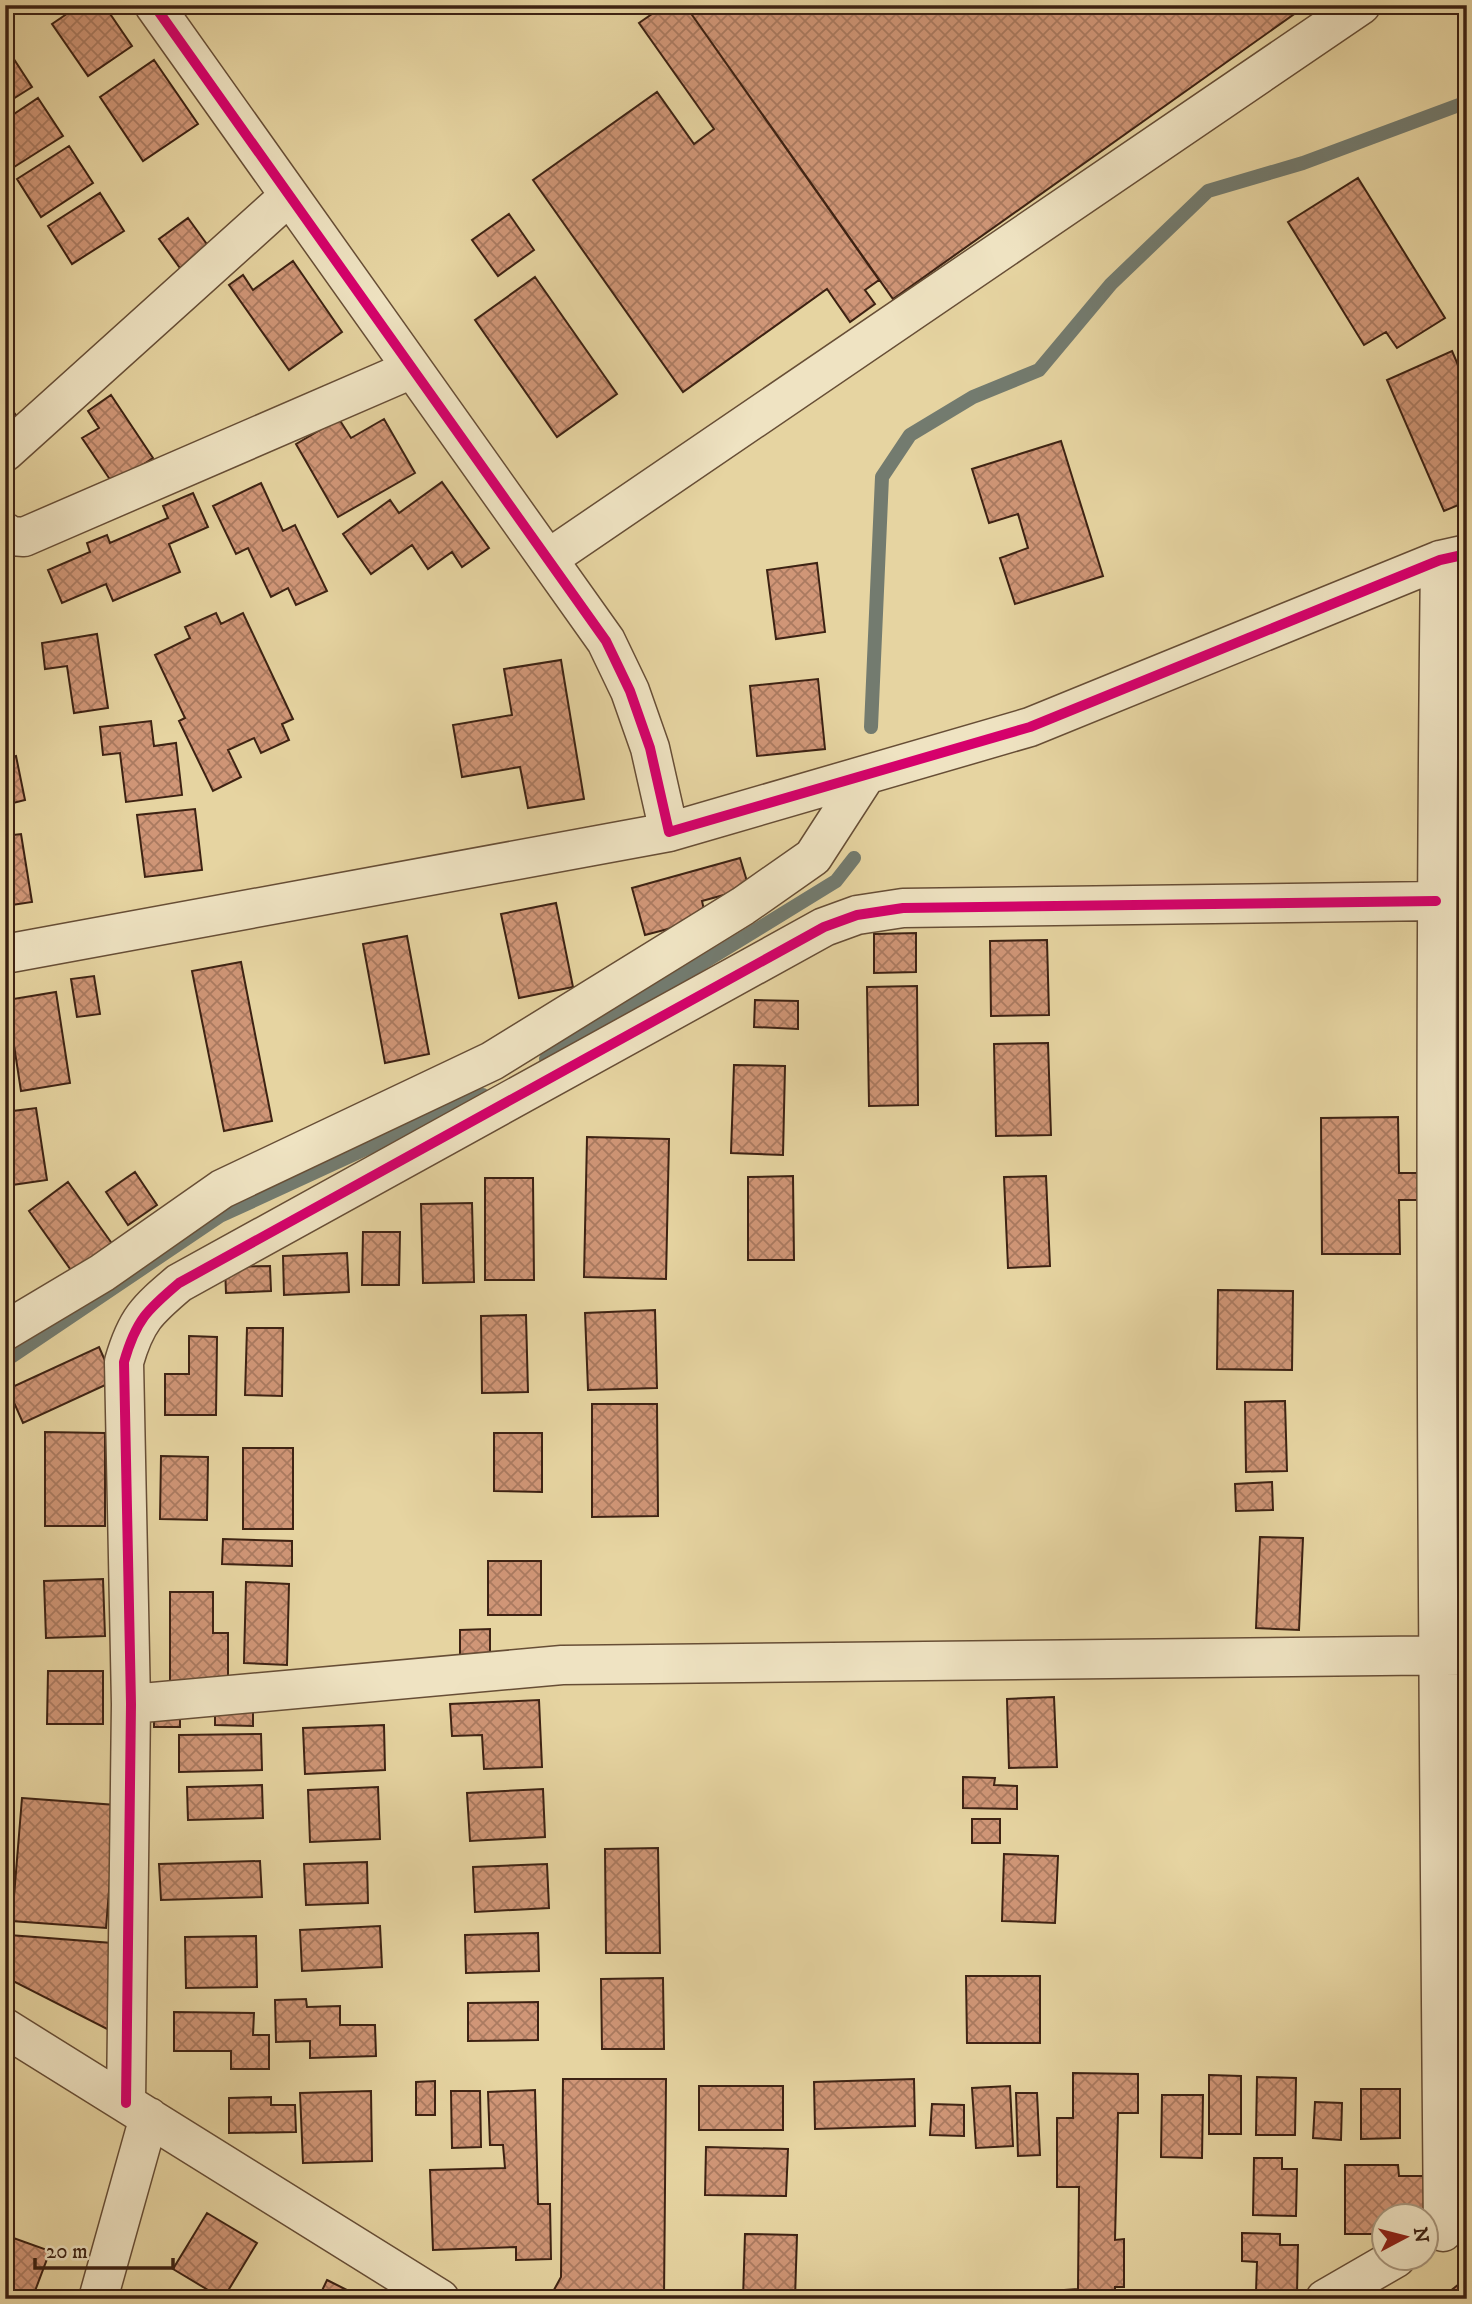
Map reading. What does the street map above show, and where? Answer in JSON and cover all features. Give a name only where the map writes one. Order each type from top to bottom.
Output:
[{"type":"street","points":[[154,5],[606,641],[630,691],[650,748],[669,832]]},
{"type":"street","points":[[548,559],[1361,5]]},
{"type":"street","points":[[5,452],[289,196]]},
{"type":"street","points":[[5,532],[11,536],[24,537],[412,369]]},
{"type":"street","points":[[5,954],[669,832],[1030,727],[1454,557],[1436,901],[1452,1656],[1446,2232]]},
{"type":"street","points":[[5,1331],[102,1273],[222,1189],[492,1061],[743,906],[813,857],[866,775]]},
{"type":"street","points":[[98,2299],[138,2110],[124,1362],[130,1340],[147,1311],[179,1283],[824,927],[857,915],[903,908],[1436,901]]},
{"type":"street","points":[[131,1704],[562,1665],[1452,1656]]},
{"type":"street","points":[[5,2028],[439,2299]]},
{"type":"street","points":[[1325,2299],[1373,2272]]},
{"type":"building","points":[[80,5],[104,5],[132,46],[88,76],[52,24]]},
{"type":"building","points":[[665,5],[685,5],[879,280],[865,290],[875,304],[850,322],[827,289],[683,392],[533,180],[657,92],[694,144],[714,129],[639,23]]},
{"type":"building","points":[[685,5],[1307,5],[893,299]]},
{"type":"building","points":[[8,50],[32,87],[5,104],[5,51]]},
{"type":"building","points":[[154,60],[198,124],[143,161],[100,97]]},
{"type":"building","points":[[38,98],[63,136],[11,169],[5,160],[5,120]]},
{"type":"building","points":[[69,146],[93,183],[41,217],[17,179]]},
{"type":"building","points":[[1358,178],[1445,318],[1397,348],[1386,332],[1364,345],[1288,222]]},
{"type":"building","points":[[100,193],[124,231],[72,264],[48,226]]},
{"type":"building","points":[[509,214],[534,250],[498,276],[472,240]]},
{"type":"building","points":[[188,218],[214,254],[185,275],[159,239]]},
{"type":"building","points":[[293,261],[342,332],[289,370],[229,285],[243,275],[253,290]]},
{"type":"building","points":[[535,277],[617,394],[557,437],[475,320]]},
{"type":"building","points":[[1452,351],[1467,386],[1467,512],[1463,503],[1444,511],[1387,380]]},
{"type":"building","points":[[111,395],[153,458],[113,484],[82,438],[99,428],[88,411]]},
{"type":"building","points":[[5,399],[19,420],[5,429]]},
{"type":"building","points":[[339,419],[351,438],[384,419],[415,473],[338,517],[296,444]]},
{"type":"building","points":[[1061,441],[1103,576],[1015,604],[1000,558],[1028,548],[1018,514],[989,523],[972,469]]},
{"type":"building","points":[[442,482],[489,548],[462,567],[452,552],[428,569],[412,545],[371,574],[343,534],[390,500],[399,513]]},
{"type":"building","points":[[261,483],[283,531],[295,525],[327,591],[296,605],[288,588],[271,597],[248,548],[236,554],[213,506]]},
{"type":"building","points":[[193,493],[208,527],[169,544],[180,572],[113,601],[106,584],[62,603],[48,570],[90,552],[87,543],[107,535],[110,543],[168,518],[163,506]]},
{"type":"building","points":[[817,563],[825,632],[776,639],[767,570]]},
{"type":"building","points":[[216,613],[221,624],[243,613],[293,719],[282,724],[289,740],[261,753],[254,738],[228,750],[241,777],[213,791],[179,721],[185,718],[155,655],[190,638],[185,627]]},
{"type":"building","points":[[97,634],[108,708],[74,713],[67,666],[45,669],[42,643]]},
{"type":"building","points":[[561,660],[584,799],[528,808],[520,767],[462,777],[453,725],[512,715],[504,669]]},
{"type":"building","points":[[818,679],[825,749],[757,756],[750,686]]},
{"type":"building","points":[[151,721],[154,746],[176,743],[182,795],[126,802],[120,753],[103,755],[100,727]]},
{"type":"building","points":[[16,756],[25,800],[5,805],[5,759]]},
{"type":"building","points":[[195,809],[202,870],[145,877],[137,815]]},
{"type":"building","points":[[21,834],[32,902],[5,906],[5,836]]},
{"type":"building","points":[[740,858],[749,888],[702,901],[706,919],[645,935],[632,888]]},
{"type":"building","points":[[556,903],[573,987],[519,998],[501,914]]},
{"type":"building","points":[[916,933],[916,972],[874,973],[874,934]]},
{"type":"building","points":[[407,936],[429,1054],[385,1063],[363,944]]},
{"type":"building","points":[[1047,940],[1049,1015],[991,1016],[990,941]]},
{"type":"building","points":[[241,962],[272,1121],[224,1131],[192,971]]},
{"type":"building","points":[[94,976],[100,1014],[77,1017],[71,979]]},
{"type":"building","points":[[917,986],[918,1105],[869,1106],[867,987]]},
{"type":"building","points":[[56,992],[70,1083],[21,1091],[7,1000]]},
{"type":"building","points":[[755,1000],[798,1001],[798,1029],[754,1027]]},
{"type":"building","points":[[1048,1043],[1051,1135],[996,1136],[994,1044]]},
{"type":"building","points":[[734,1065],[785,1066],[783,1155],[731,1153]]},
{"type":"building","points":[[36,1108],[47,1180],[5,1186],[5,1112]]},
{"type":"building","points":[[1398,1117],[1399,1173],[1420,1173],[1421,1200],[1399,1200],[1400,1254],[1322,1254],[1321,1118]]},
{"type":"building","points":[[587,1137],[669,1139],[666,1279],[584,1277]]},
{"type":"building","points":[[135,1172],[157,1205],[128,1225],[106,1192]]},
{"type":"building","points":[[793,1176],[794,1260],[748,1260],[748,1177]]},
{"type":"building","points":[[1046,1176],[1050,1266],[1008,1268],[1004,1177]]},
{"type":"building","points":[[485,1178],[533,1178],[534,1280],[485,1280]]},
{"type":"building","points":[[68,1182],[113,1245],[73,1273],[29,1211]]},
{"type":"building","points":[[472,1203],[474,1282],[423,1283],[421,1204]]},
{"type":"building","points":[[363,1232],[400,1232],[399,1285],[362,1285]]},
{"type":"building","points":[[347,1253],[349,1292],[284,1295],[283,1256]]},
{"type":"building","points":[[270,1266],[271,1291],[226,1293],[225,1267]]},
{"type":"building","points":[[1218,1290],[1293,1291],[1292,1370],[1217,1369]]},
{"type":"building","points":[[655,1310],[657,1388],[588,1390],[585,1313]]},
{"type":"building","points":[[526,1315],[528,1392],[482,1393],[481,1316]]},
{"type":"building","points":[[247,1328],[283,1328],[282,1396],[245,1395]]},
{"type":"building","points":[[189,1336],[217,1337],[216,1415],[165,1415],[165,1374],[189,1374]]},
{"type":"building","points":[[99,1347],[114,1381],[23,1423],[8,1389]]},
{"type":"building","points":[[1285,1401],[1287,1471],[1246,1472],[1245,1402]]},
{"type":"building","points":[[592,1404],[657,1404],[658,1516],[592,1517]]},
{"type":"building","points":[[45,1432],[105,1433],[105,1526],[45,1526]]},
{"type":"building","points":[[494,1433],[542,1433],[542,1492],[494,1491]]},
{"type":"building","points":[[243,1448],[293,1448],[293,1529],[243,1529]]},
{"type":"building","points":[[161,1456],[208,1457],[207,1520],[160,1519]]},
{"type":"building","points":[[1272,1482],[1273,1510],[1236,1511],[1235,1484]]},
{"type":"building","points":[[1260,1537],[1303,1538],[1299,1630],[1256,1628]]},
{"type":"building","points":[[223,1539],[292,1541],[292,1566],[222,1564]]},
{"type":"building","points":[[488,1561],[541,1561],[541,1615],[488,1615]]},
{"type":"building","points":[[103,1579],[105,1636],[46,1638],[44,1581]]},
{"type":"building","points":[[246,1582],[289,1584],[287,1665],[244,1663]]},
{"type":"building","points":[[170,1592],[213,1592],[213,1633],[228,1633],[228,1683],[170,1683]]},
{"type":"building","points":[[490,1629],[490,1660],[460,1661],[460,1630]]},
{"type":"building","points":[[48,1671],[103,1671],[103,1724],[47,1724]]},
{"type":"building","points":[[1054,1697],[1057,1767],[1009,1768],[1007,1699]]},
{"type":"building","points":[[539,1700],[542,1767],[484,1769],[482,1735],[452,1736],[450,1704]]},
{"type":"building","points":[[215,1707],[253,1707],[253,1726],[215,1725]]},
{"type":"building","points":[[154,1710],[180,1710],[180,1727],[154,1727]]},
{"type":"building","points":[[384,1725],[385,1770],[305,1774],[303,1728]]},
{"type":"building","points":[[261,1734],[262,1770],[179,1772],[179,1735]]},
{"type":"building","points":[[963,1777],[995,1778],[994,1785],[1017,1786],[1017,1809],[963,1808]]},
{"type":"building","points":[[262,1785],[263,1818],[188,1820],[187,1787]]},
{"type":"building","points":[[378,1787],[380,1839],[310,1842],[308,1790]]},
{"type":"building","points":[[543,1789],[545,1837],[470,1841],[467,1793]]},
{"type":"building","points":[[22,1798],[116,1805],[106,1928],[12,1921]]},
{"type":"building","points":[[972,1819],[1000,1819],[1000,1843],[972,1843]]},
{"type":"building","points":[[658,1848],[660,1953],[606,1953],[605,1849]]},
{"type":"building","points":[[1004,1854],[1058,1856],[1055,1923],[1002,1921]]},
{"type":"building","points":[[260,1861],[262,1897],[161,1900],[159,1864]]},
{"type":"building","points":[[367,1862],[368,1903],[306,1905],[304,1864]]},
{"type":"building","points":[[547,1864],[549,1908],[475,1912],[473,1867]]},
{"type":"building","points":[[380,1926],[382,1967],[302,1971],[300,1930]]},
{"type":"building","points":[[538,1933],[539,1971],[466,1973],[465,1935]]},
{"type":"building","points":[[9,1935],[112,1943],[115,2033],[5,1977]]},
{"type":"building","points":[[256,1936],[257,1987],[186,1988],[185,1937]]},
{"type":"building","points":[[966,1976],[1040,1976],[1040,2043],[967,2043]]},
{"type":"building","points":[[663,1978],[664,2049],[602,2049],[601,1979]]},
{"type":"building","points":[[306,1999],[307,2007],[340,2006],[340,2025],[375,2025],[376,2056],[310,2058],[310,2041],[276,2042],[275,2000]]},
{"type":"building","points":[[538,2002],[538,2040],[468,2041],[468,2003]]},
{"type":"building","points":[[174,2012],[254,2013],[253,2035],[269,2035],[269,2069],[231,2069],[231,2051],[174,2051]]},
{"type":"building","points":[[1073,2073],[1138,2074],[1138,2113],[1118,2113],[1115,2240],[1124,2239],[1124,2287],[1115,2287],[1115,2299],[1065,2299],[1065,2290],[1078,2289],[1079,2187],[1057,2187],[1057,2118],[1073,2118]]},
{"type":"building","points":[[1209,2075],[1241,2076],[1241,2134],[1209,2134]]},
{"type":"building","points":[[1257,2077],[1296,2078],[1295,2135],[1256,2135]]},
{"type":"building","points":[[563,2079],[666,2079],[664,2299],[549,2299],[561,2277]]},
{"type":"building","points":[[914,2079],[915,2126],[815,2129],[814,2082]]},
{"type":"building","points":[[435,2081],[435,2115],[416,2115],[416,2082]]},
{"type":"building","points":[[699,2086],[783,2086],[783,2130],[699,2130]]},
{"type":"building","points":[[1010,2086],[1013,2146],[976,2148],[972,2088]]},
{"type":"building","points":[[1361,2089],[1400,2089],[1400,2138],[1361,2139]]},
{"type":"building","points":[[535,2090],[538,2204],[550,2204],[551,2259],[516,2260],[516,2247],[433,2250],[430,2170],[505,2168],[503,2145],[490,2145],[488,2092]]},
{"type":"building","points":[[371,2091],[372,2161],[303,2163],[300,2093]]},
{"type":"building","points":[[451,2091],[480,2091],[481,2147],[452,2148]]},
{"type":"building","points":[[1016,2093],[1037,2093],[1040,2155],[1018,2156]]},
{"type":"building","points":[[1162,2095],[1203,2095],[1202,2158],[1161,2157]]},
{"type":"building","points":[[271,2097],[271,2105],[295,2105],[296,2132],[229,2133],[229,2098]]},
{"type":"building","points":[[1315,2102],[1342,2103],[1341,2140],[1313,2138]]},
{"type":"building","points":[[932,2104],[964,2105],[964,2136],[930,2135]]},
{"type":"building","points":[[706,2147],[788,2149],[786,2196],[705,2195]]},
{"type":"building","points":[[1254,2158],[1282,2158],[1282,2169],[1297,2169],[1296,2216],[1253,2215]]},
{"type":"building","points":[[1345,2165],[1398,2165],[1399,2176],[1437,2176],[1430,2202],[1370,2202],[1370,2234],[1345,2234]]},
{"type":"building","points":[[207,2213],[257,2243],[223,2299],[173,2269]]},
{"type":"building","points":[[1242,2233],[1280,2234],[1280,2245],[1298,2245],[1297,2293],[1256,2292],[1257,2262],[1242,2261]]},
{"type":"building","points":[[745,2234],[797,2235],[795,2299],[743,2299]]},
{"type":"building","points":[[5,2235],[50,2251],[32,2299],[5,2299]]},
{"type":"building","points":[[327,2280],[365,2299],[318,2299]]},
{"type":"building","points":[[1463,2281],[1467,2286],[1467,2299],[1440,2299]]},
{"type":"waterway","points":[[871,727],[882,477],[910,435],[973,397],[1039,370],[1111,284],[1208,191],[1303,163],[1467,102]]},
{"type":"waterway","points":[[546,1059],[836,881],[854,858]]},
{"type":"waterway","points":[[5,1361],[220,1216],[483,1095]]},
{"type":"cycle path","points":[[154,5],[606,641],[630,691],[650,748],[669,832],[1030,727],[1440,560],[1467,554]]},
{"type":"cycle path","points":[[126,2103],[131,1704],[124,1362],[138,1326],[159,1301],[179,1283],[824,927],[857,915],[903,908],[1436,901]]}]
